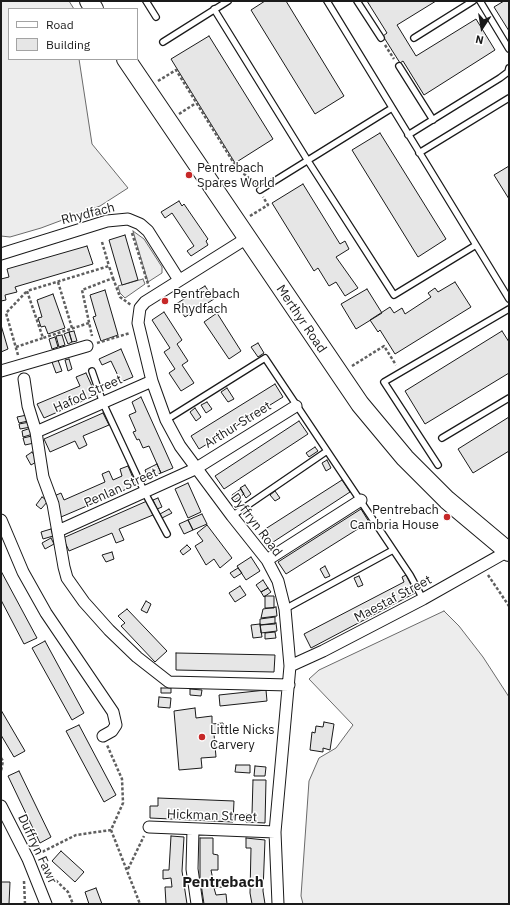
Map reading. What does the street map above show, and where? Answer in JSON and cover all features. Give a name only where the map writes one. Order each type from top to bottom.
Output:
[{"type":"main road","name":"Merthyr Road","points":[[127,60],[360,404],[405,458],[448,500],[508,551]]},
{"type":"street","name":"Rhydfach","points":[[1,254],[107,221],[128,219],[140,224],[148,231],[179,280]]},
{"type":"street","points":[[140,308],[145,302],[179,280],[242,232]]},
{"type":"street","name":"Dyffryn Road","points":[[140,308],[138,315],[138,331],[152,381],[166,420],[195,469],[267,560],[278,581],[285,608],[290,666],[281,750],[275,832],[278,904]]},
{"type":"street","points":[[1,371],[91,345]]},
{"type":"street","points":[[24,379],[28,406],[36,432],[43,477],[53,504],[61,555],[67,578],[84,602],[137,658],[169,682],[289,685]]},
{"type":"street","name":"Hafod Street","points":[[36,432],[152,381]]},
{"type":"street","name":"Arthur Street","points":[[195,469],[296,406]]},
{"type":"street","name":"Penlan Street","points":[[58,531],[145,493],[195,469]]},
{"type":"street","points":[[267,560],[360,500]]},
{"type":"street","points":[[1,520],[23,572],[46,613],[113,712],[116,725],[112,731],[104,736]]},
{"type":"street","name":"Maestaf Street","points":[[290,666],[323,651],[424,599],[508,551]]},
{"type":"street","name":"Duffryn Fawr","points":[[1,806],[28,859],[46,904]]},
{"type":"street","name":"Hickman Street","points":[[149,827],[275,832]]},
{"type":"street","points":[[193,829],[192,869],[197,904]]},
{"type":"lane","points":[[146,1],[156,17]]},
{"type":"lane","points":[[163,42],[228,1]]},
{"type":"lane","points":[[327,1],[509,299]]},
{"type":"lane","points":[[357,1],[381,38]]},
{"type":"lane","points":[[414,38],[473,1]]},
{"type":"lane","points":[[480,1],[509,49]]},
{"type":"lane","points":[[214,9],[308,161],[394,295],[476,246]]},
{"type":"lane","points":[[399,66],[433,120]]},
{"type":"lane","points":[[408,135],[500,78],[508,72],[509,68]]},
{"type":"lane","points":[[419,152],[509,98]]},
{"type":"lane","points":[[260,190],[392,108]]},
{"type":"lane","points":[[438,465],[384,382],[509,309]]},
{"type":"lane","points":[[166,420],[264,358],[328,451],[410,575],[424,599]]},
{"type":"lane","points":[[92,371],[103,403],[145,493],[167,534]]},
{"type":"lane","points":[[442,438],[509,398]]},
{"type":"lane","points":[[232,516],[328,451]]},
{"type":"lane","points":[[285,608],[393,550]]},
{"type":"path","points":[[381,38],[399,66]]},
{"type":"path","points":[[146,89],[176,70],[237,168],[255,183],[260,190],[268,206],[242,232]]},
{"type":"path","points":[[128,219],[147,285],[155,295]]},
{"type":"path","points":[[102,242],[120,297],[126,302],[140,308]]},
{"type":"path","points":[[21,366],[6,313],[27,291],[109,266]]},
{"type":"path","points":[[113,278],[82,290],[89,323],[91,345],[138,331]]},
{"type":"path","points":[[58,282],[72,328]]},
{"type":"path","points":[[27,291],[43,338]]},
{"type":"path","points":[[16,347],[89,323]]},
{"type":"path","points":[[339,375],[384,346],[401,372]]},
{"type":"path","points":[[482,567],[509,606]]},
{"type":"path","points":[[104,736],[122,779],[123,803],[112,830],[140,904]]},
{"type":"path","points":[[1,758],[3,761],[1,771]]},
{"type":"path","points":[[128,870],[149,827]]},
{"type":"path","points":[[28,859],[76,835],[112,830]]},
{"type":"path","points":[[28,859],[43,867],[68,892],[73,904]]},
{"type":"shaded area","points":[[1,1],[69,1],[73,8],[8,8],[8,60],[79,60],[92,144],[128,188],[100,206],[41,228],[10,237],[1,236]]},
{"type":"shaded area","points":[[133,231],[144,239],[162,267],[162,273],[148,282]]},
{"type":"shaded area","points":[[143,279],[145,284],[125,298],[120,293],[118,286]]},
{"type":"shaded area","points":[[444,611],[459,626],[483,657],[509,697],[509,904],[303,904],[301,896],[309,781],[319,758],[336,748],[353,725],[309,679],[319,670]]},
{"type":"building","points":[[265,1],[286,1],[344,96],[315,114],[251,10]]},
{"type":"building","points":[[367,1],[436,1],[397,25],[416,56],[476,19],[495,50],[424,95],[403,61],[400,63],[383,36],[387,33]]},
{"type":"building","points":[[504,1],[509,1],[509,31],[494,7]]},
{"type":"building","points":[[209,36],[273,139],[235,163],[171,59]]},
{"type":"building","points":[[380,133],[446,239],[418,257],[352,150]]},
{"type":"building","points":[[509,166],[509,199],[494,175]]},
{"type":"building","points":[[303,184],[340,244],[345,241],[349,249],[336,257],[358,288],[345,296],[336,282],[329,286],[318,268],[314,271],[272,203]]},
{"type":"building","points":[[179,201],[182,206],[184,204],[208,239],[206,241],[208,245],[191,256],[187,251],[194,246],[172,213],[165,218],[161,212]]},
{"type":"building","points":[[125,235],[138,280],[122,285],[109,240]]},
{"type":"building","points":[[87,246],[93,264],[15,287],[17,292],[5,295],[6,300],[1,301],[1,279],[9,277],[7,269]]},
{"type":"building","points":[[455,282],[471,307],[395,354],[380,330],[378,332],[370,320],[390,307],[394,313],[402,308],[405,314],[431,297],[428,293],[435,288],[438,292]]},
{"type":"building","points":[[205,286],[214,299],[185,317],[176,304]]},
{"type":"building","points":[[367,289],[382,313],[356,329],[341,304]]},
{"type":"building","points":[[105,290],[118,335],[101,341],[93,317],[96,316],[90,295]]},
{"type":"building","points":[[53,294],[65,328],[48,334],[45,326],[41,327],[38,318],[42,317],[37,300]]},
{"type":"building","points":[[164,312],[182,340],[177,344],[188,361],[182,365],[194,383],[181,391],[169,373],[175,369],[164,352],[170,348],[152,320]]},
{"type":"building","points":[[217,313],[241,351],[229,359],[204,322]]},
{"type":"building","points":[[1,325],[8,349],[1,352]]},
{"type":"building","points":[[74,331],[77,341],[72,342],[69,332]]},
{"type":"building","points":[[502,331],[509,342],[509,373],[425,424],[405,391]]},
{"type":"building","points":[[69,332],[72,342],[68,344],[64,334]]},
{"type":"building","points":[[62,335],[65,345],[59,347],[56,336]]},
{"type":"building","points":[[55,337],[58,347],[52,349],[49,339]]},
{"type":"building","points":[[258,343],[264,353],[258,357],[251,347]]},
{"type":"building","points":[[121,349],[133,377],[121,382],[111,361],[102,365],[99,359]]},
{"type":"building","points":[[69,359],[72,369],[68,371],[65,360]]},
{"type":"building","points":[[58,360],[62,371],[56,373],[52,362]]},
{"type":"building","points":[[86,373],[96,395],[44,418],[37,404],[80,386],[76,377]]},
{"type":"building","points":[[275,384],[283,397],[199,449],[191,436]]},
{"type":"building","points":[[227,388],[234,399],[228,402],[221,392]]},
{"type":"building","points":[[141,397],[173,468],[161,473],[149,446],[143,448],[139,439],[137,440],[133,432],[136,431],[129,415],[136,412],[132,402]]},
{"type":"building","points":[[207,402],[212,409],[206,413],[201,405]]},
{"type":"building","points":[[195,408],[201,417],[196,421],[190,412]]},
{"type":"building","points":[[103,413],[109,425],[83,436],[87,445],[79,449],[75,441],[50,452],[44,439]]},
{"type":"building","points":[[27,415],[28,421],[19,423],[17,417]]},
{"type":"building","points":[[509,417],[509,451],[473,473],[458,449]]},
{"type":"building","points":[[299,421],[308,434],[224,489],[215,476]]},
{"type":"building","points":[[30,422],[31,427],[20,429],[19,424]]},
{"type":"building","points":[[31,428],[33,434],[23,437],[22,431]]},
{"type":"building","points":[[32,436],[34,443],[25,445],[23,438]]},
{"type":"building","points":[[315,447],[318,451],[309,457],[306,453]]},
{"type":"building","points":[[32,452],[38,461],[31,465],[26,456]]},
{"type":"building","points":[[327,460],[331,468],[326,471],[322,463]]},
{"type":"building","points":[[157,464],[161,473],[156,475],[154,471],[147,475],[145,470]]},
{"type":"building","points":[[128,466],[136,485],[61,517],[52,497],[61,493],[64,500],[105,482],[102,474],[109,471],[113,480],[122,476],[120,469]]},
{"type":"building","points":[[342,480],[350,492],[267,546],[259,533]]},
{"type":"building","points":[[188,483],[201,512],[188,518],[175,489]]},
{"type":"building","points":[[245,485],[251,494],[246,498],[240,488]]},
{"type":"building","points":[[241,489],[244,494],[235,500],[232,495]]},
{"type":"building","points":[[275,491],[280,498],[275,501],[270,495]]},
{"type":"building","points":[[42,497],[48,501],[41,509],[36,505]]},
{"type":"building","points":[[158,498],[162,507],[157,509],[153,500]]},
{"type":"building","points":[[147,501],[153,515],[119,529],[124,540],[116,543],[112,533],[69,551],[63,538]]},
{"type":"building","points":[[169,509],[172,513],[162,518],[160,514]]},
{"type":"building","points":[[361,509],[369,522],[286,574],[278,562]]},
{"type":"building","points":[[202,514],[207,524],[193,530],[188,520]]},
{"type":"building","points":[[188,520],[193,530],[184,534],[179,524]]},
{"type":"building","points":[[207,525],[232,558],[220,568],[214,559],[206,565],[195,546],[203,541],[197,533]]},
{"type":"building","points":[[51,529],[53,536],[43,539],[41,532]]},
{"type":"building","points":[[51,538],[54,544],[45,549],[42,543]]},
{"type":"building","points":[[187,545],[191,549],[183,555],[180,551]]},
{"type":"building","points":[[112,552],[114,559],[106,562],[102,555]]},
{"type":"building","points":[[251,557],[260,571],[246,580],[237,566]]},
{"type":"building","points":[[325,566],[330,576],[325,578],[320,569]]},
{"type":"building","points":[[238,568],[242,573],[234,578],[230,573]]},
{"type":"building","points":[[1,571],[37,638],[24,644],[1,600]]},
{"type":"building","points":[[406,575],[415,593],[311,648],[304,634],[404,582],[402,577]]},
{"type":"building","points":[[359,576],[363,585],[358,587],[354,578]]},
{"type":"building","points":[[263,580],[268,588],[261,592],[256,585]]},
{"type":"building","points":[[240,586],[246,595],[235,602],[229,593]]},
{"type":"building","points":[[268,588],[271,592],[264,597],[261,592]]},
{"type":"building","points":[[265,596],[274,596],[274,608],[265,608]]},
{"type":"building","points":[[146,601],[151,604],[147,613],[141,610]]},
{"type":"building","points":[[276,607],[277,616],[261,618],[263,609]]},
{"type":"building","points":[[127,609],[167,651],[155,662],[121,626],[125,623],[118,616]]},
{"type":"building","points":[[275,617],[275,624],[260,625],[260,619]]},
{"type":"building","points":[[276,623],[277,631],[261,633],[260,625]]},
{"type":"building","points":[[260,624],[262,637],[253,638],[251,625]]},
{"type":"building","points":[[275,632],[276,638],[265,639],[265,633]]},
{"type":"building","points":[[45,641],[84,713],[72,720],[32,648]]},
{"type":"building","points":[[176,653],[275,655],[274,672],[176,670]]},
{"type":"building","points":[[161,688],[171,688],[171,693],[161,693]]},
{"type":"building","points":[[190,689],[202,690],[201,696],[190,695]]},
{"type":"building","points":[[266,690],[267,701],[220,706],[219,695]]},
{"type":"building","points":[[159,697],[171,698],[170,708],[158,707]]},
{"type":"building","points":[[195,708],[196,718],[212,716],[212,724],[223,723],[224,733],[214,734],[216,757],[201,758],[202,768],[179,770],[174,711]]},
{"type":"building","points":[[1,710],[25,751],[14,757],[1,735]]},
{"type":"building","points":[[324,722],[334,724],[330,750],[323,748],[323,752],[310,750],[312,732],[315,733],[316,726],[323,727]]},
{"type":"building","points":[[79,725],[116,795],[104,802],[66,731]]},
{"type":"building","points":[[236,765],[250,765],[250,773],[235,772]]},
{"type":"building","points":[[255,766],[266,767],[265,776],[254,776]]},
{"type":"building","points":[[19,771],[51,837],[40,843],[8,776]]},
{"type":"building","points":[[253,780],[266,780],[265,823],[246,822],[246,814],[252,814]]},
{"type":"building","points":[[158,798],[234,801],[233,822],[150,818],[150,806],[158,806]]},
{"type":"building","points":[[171,836],[184,837],[182,871],[187,904],[166,904],[165,887],[172,887],[171,878],[163,879],[163,870],[169,870]]},
{"type":"building","points":[[200,838],[213,838],[213,854],[218,855],[218,870],[211,870],[213,880],[221,879],[222,887],[214,888],[216,895],[226,894],[227,904],[204,904],[200,877]]},
{"type":"building","points":[[246,838],[265,840],[263,891],[265,904],[252,904],[250,893],[251,848],[246,848]]},
{"type":"building","points":[[61,851],[84,872],[75,882],[52,861]]},
{"type":"building","points":[[1,882],[10,882],[9,904],[1,904]]},
{"type":"building","points":[[96,888],[102,904],[89,904],[85,892]]},
{"type":"place","name":"Pentrebach Spares World","points":[[189,175]]},
{"type":"place","name":"Pentrebach Rhydfach","points":[[165,301]]},
{"type":"place","name":"Pentrebach Cambria House","points":[[447,517]]},
{"type":"place","name":"Little Nicks Carvery","points":[[202,737]]},
{"type":"district","name":"Pentrebach","points":[[223,883]]}]
